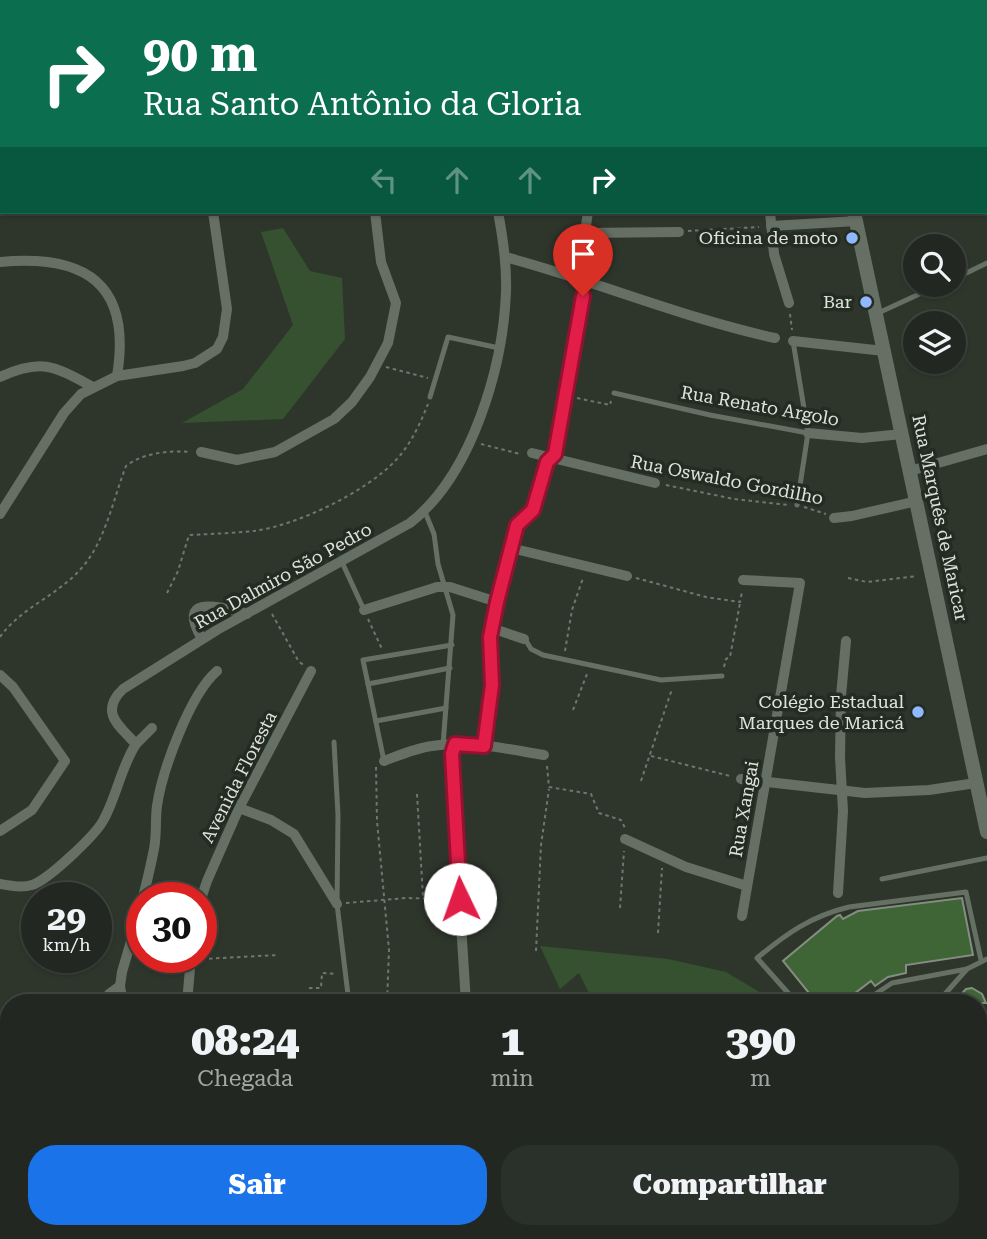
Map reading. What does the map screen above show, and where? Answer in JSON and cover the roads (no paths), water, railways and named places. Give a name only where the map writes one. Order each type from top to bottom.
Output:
[{"type":"main road","name":"Rua Marquês de Maricar","points":[[855,217],[987,832]]},
{"type":"street","points":[[0,514],[64,413],[81,394],[117,376],[183,366],[207,357],[217,349],[223,337],[227,309],[213,214]]},
{"type":"street","points":[[201,453],[237,460],[275,452],[334,419],[352,402],[379,365],[388,343],[396,303],[381,262],[375,214]]},
{"type":"street","name":"Rua Dalmiro São Pedro","points":[[136,744],[114,718],[111,709],[112,701],[122,689],[202,639],[402,528],[425,512],[445,488],[482,410],[500,348],[506,290],[506,257],[498,214]]},
{"type":"street","points":[[484,746],[492,685],[490,646],[497,602],[517,525],[535,505],[547,462],[555,454],[583,296],[579,272],[588,214]]},
{"type":"street","points":[[770,214],[774,254],[789,303]]},
{"type":"street","points":[[771,226],[855,217]]},
{"type":"street","points":[[585,233],[680,232]]},
{"type":"street","points":[[506,257],[702,320],[775,338]]},
{"type":"street","points":[[0,262],[56,262],[73,266],[98,281],[107,292],[118,325],[120,344],[117,376]]},
{"type":"street","points":[[793,341],[884,351]]},
{"type":"street","points":[[0,377],[30,366],[45,365],[93,387]]},
{"type":"street","name":"Rua Renato Argolo","points":[[808,433],[862,438],[902,434]]},
{"type":"street","points":[[911,471],[987,449]]},
{"type":"street","name":"Rua Oswaldo Gordilho","points":[[532,453],[655,483]]},
{"type":"street","name":"Rua Oswaldo Gordilho","points":[[834,517],[852,516],[917,501]]},
{"type":"street","points":[[511,548],[627,576]]},
{"type":"street","name":"Rua Xangai","points":[[742,916],[800,583],[743,580]]},
{"type":"street","points":[[364,610],[437,586],[497,602]]},
{"type":"street","points":[[202,639],[194,626],[193,618],[194,611],[200,607],[216,606],[247,614]]},
{"type":"street","points":[[492,628],[524,639]]},
{"type":"street","points":[[838,893],[843,792],[841,720],[846,641]]},
{"type":"street","points":[[121,994],[120,986],[156,840],[157,805],[172,750],[200,691],[217,671]]},
{"type":"street","name":"Avenida Floresta","points":[[207,882],[239,808],[311,671]]},
{"type":"street","points":[[0,675],[13,687],[64,758],[63,765],[32,810],[0,831]]},
{"type":"street","points":[[0,884],[23,886],[37,883],[93,835],[105,818],[128,757],[136,744],[152,728]]},
{"type":"street","points":[[455,744],[451,764],[465,994]]},
{"type":"street","points":[[384,761],[419,748],[455,744],[544,755]]},
{"type":"street","points":[[741,779],[843,792],[929,790],[976,783]]},
{"type":"street","points":[[239,808],[278,824],[294,834],[337,904]]},
{"type":"street","points":[[625,839],[686,867],[747,886]]},
{"type":"street","points":[[188,994],[189,973]]},
{"type":"street","points":[[110,994],[120,986]]},
{"type":"lane","points":[[966,274],[987,264]]},
{"type":"lane","points":[[876,314],[913,297]]},
{"type":"lane","points":[[430,397],[448,337],[500,348]]},
{"type":"lane","points":[[793,341],[808,433],[797,505]]},
{"type":"lane","name":"Rua Renato Argolo","points":[[614,393],[710,415],[808,433]]},
{"type":"lane","points":[[425,512],[434,534],[438,564],[453,615],[443,745]]},
{"type":"lane","points":[[341,560],[364,610]]},
{"type":"lane","points":[[524,639],[536,652],[661,680],[722,676]]},
{"type":"lane","points":[[384,761],[363,660],[452,645]]},
{"type":"lane","points":[[368,684],[450,667]]},
{"type":"lane","points":[[376,721],[446,708]]},
{"type":"lane","points":[[334,742],[338,815],[337,904],[348,994]]},
{"type":"lane","points":[[882,879],[987,858]]},
{"type":"lane","points":[[789,994],[757,958],[802,924],[849,907],[966,892],[984,960],[967,969],[901,980],[873,994]]},
{"type":"lane","points":[[945,994],[967,969]]},
{"type":"place","name":"Oficina de moto","points":[[852,238]]},
{"type":"place","name":"Bar","points":[[866,302]]},
{"type":"place","name":"Colégio Estadual Marques de Maricá","points":[[918,712]]}]
